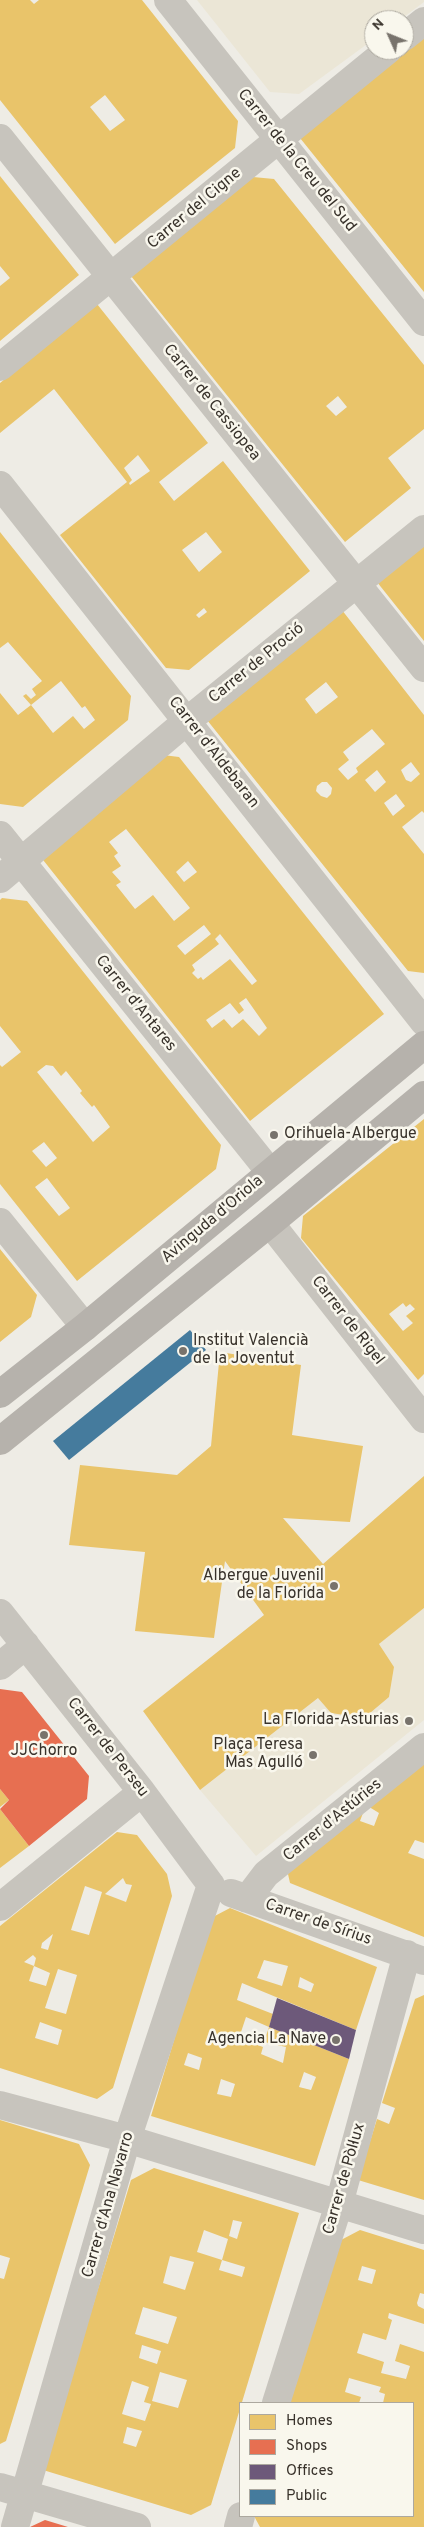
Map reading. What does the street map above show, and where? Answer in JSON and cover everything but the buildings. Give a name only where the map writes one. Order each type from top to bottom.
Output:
[{"type":"main road","name":"Avinguda d'Oriola","points":[[0,1394],[85,1326],[424,1045]]},
{"type":"main road","points":[[0,1441],[270,1223],[424,1095]]},
{"type":"street","name":"Carrer de la Creu del Sud","points":[[168,0],[424,322]]},
{"type":"street","points":[[414,29],[424,21]]},
{"type":"street","name":"Carrer del Cigne","points":[[0,368],[111,279],[376,60]]},
{"type":"street","name":"Carrer de Cassiopea","points":[[0,138],[424,668]]},
{"type":"street","name":"Carrer d'Aldebaran","points":[[0,485],[424,1022]]},
{"type":"street","name":"Carrer de Proció","points":[[0,879],[188,721],[424,529]]},
{"type":"street","name":"Carrer d'Antares","points":[[0,835],[270,1172]]},
{"type":"street","points":[[0,1222],[85,1326]]},
{"type":"street","name":"Carrer de Rigel","points":[[270,1223],[424,1418]]},
{"type":"street","name":"Carrer de Perseu","points":[[0,1613],[142,1792],[211,1885]]},
{"type":"street","points":[[0,1666],[26,1645]]},
{"type":"street","name":"Carrer d'Astúries","points":[[247,1899],[266,1874],[424,1747]]},
{"type":"street","points":[[0,1906],[142,1792]]},
{"type":"street","name":"Carrer de Sírius","points":[[211,1885],[416,1957]]},
{"type":"street","name":"Carrer d'Ana Navarro","points":[[15,2527],[128,2139],[211,1885]]},
{"type":"street","name":"Carrer de Pòl·lux","points":[[276,2402],[416,1957]]},
{"type":"street","points":[[0,2105],[128,2139],[424,2230]]},
{"type":"street","points":[[0,2487],[136,2527]]},
{"type":"shaded area","points":[[197,0],[424,0],[413,10],[364,10],[364,46],[299,94],[270,92]]},
{"type":"shaded area","name":"Plaça Teresa Mas Agulló","points":[[424,1608],[424,1720],[256,1856],[200,1790],[318,1698],[389,1697],[394,1667],[379,1644]]},
{"type":"place","name":"Orihuela-Albergue","points":[[274,1135]]},
{"type":"place","name":"Institut Valencià de la Joventut","points":[[183,1351]]},
{"type":"place","name":"Albergue Juvenil de la Florida","points":[[334,1586]]},
{"type":"place","name":"La Florida-Asturias","points":[[409,1721]]},
{"type":"place","name":"JJChorro","points":[[44,1735]]},
{"type":"place","name":"Plaça Teresa Mas Agulló","points":[[313,1755]]},
{"type":"place","name":"Agencia La Nave","points":[[336,2040]]}]
